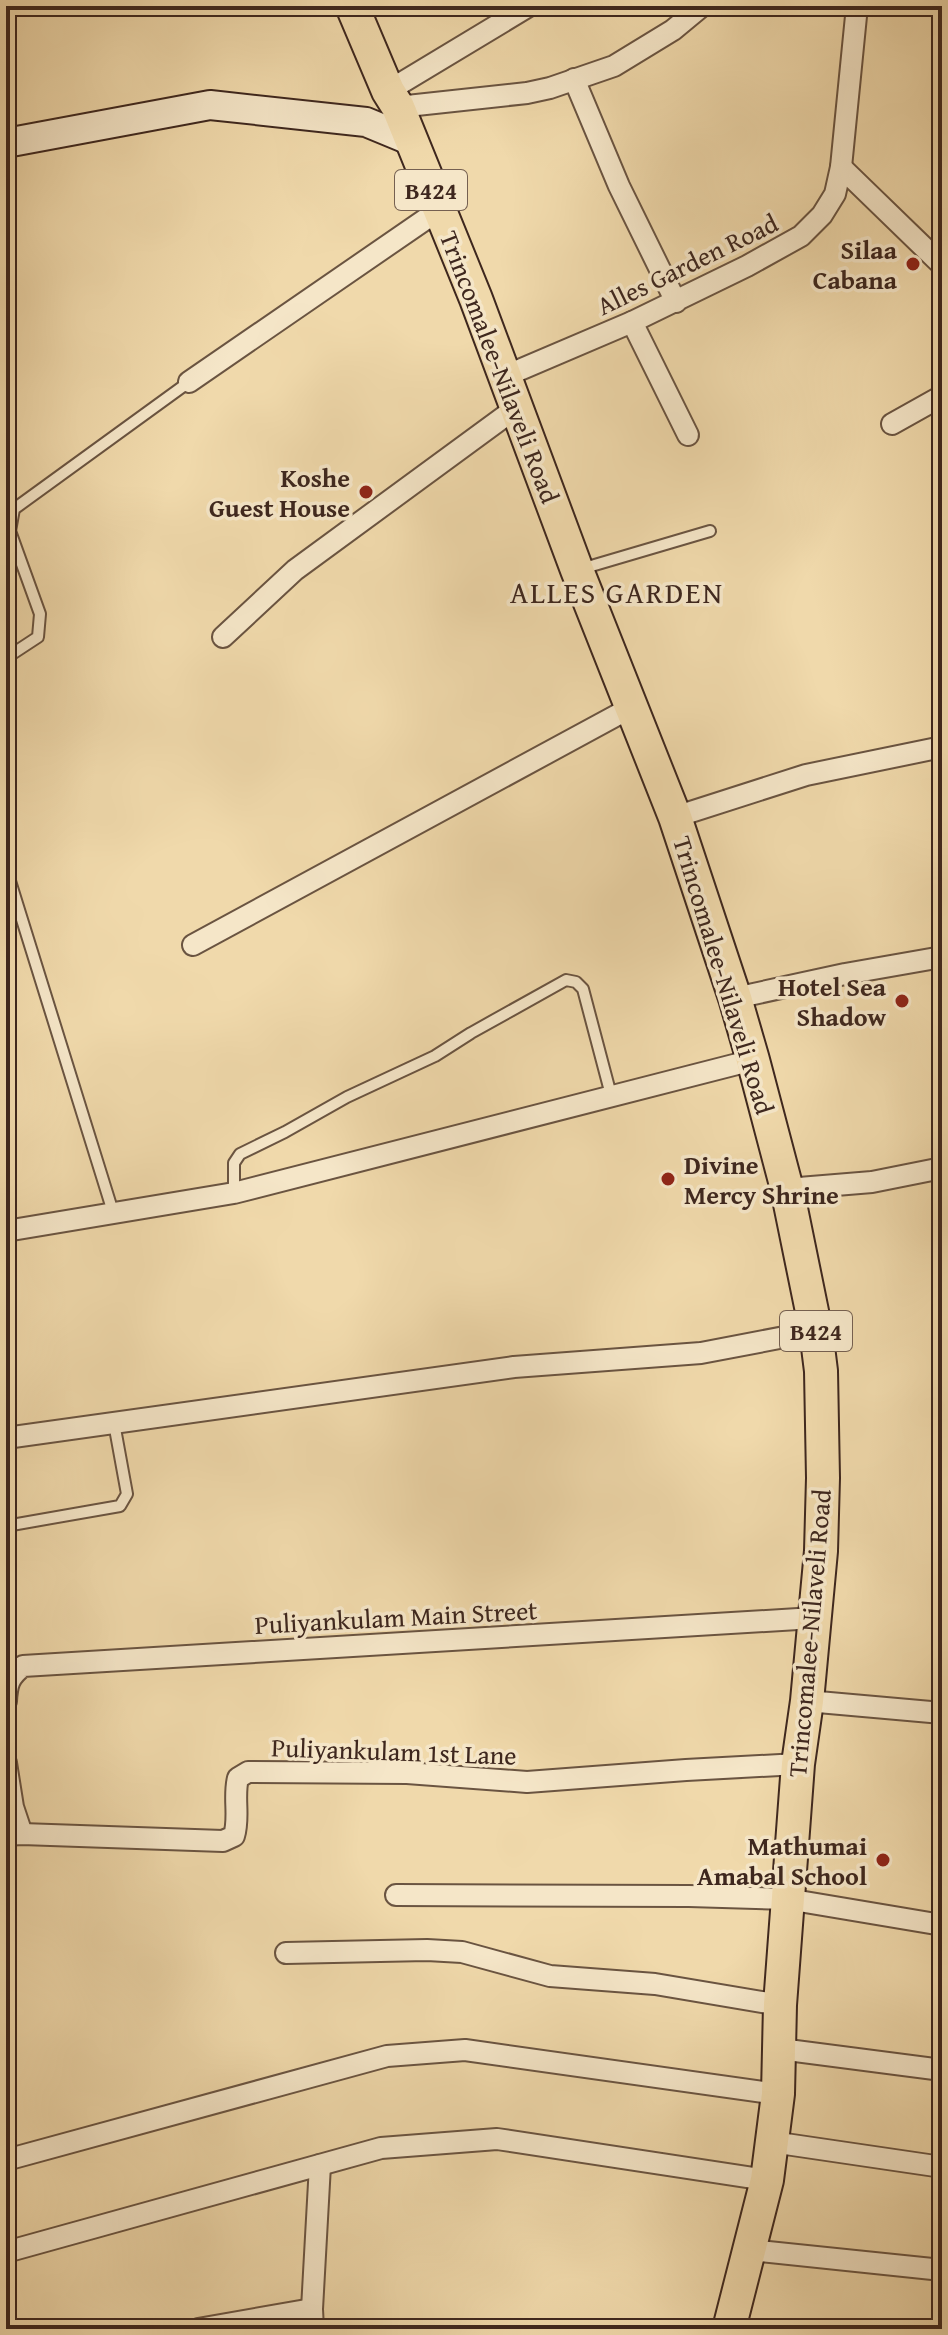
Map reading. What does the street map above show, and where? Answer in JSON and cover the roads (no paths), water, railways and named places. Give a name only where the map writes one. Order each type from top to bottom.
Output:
[{"type":"main road","name":"Trincomalee-Nilaveli Road","points":[[352,6],[412,141],[476,299],[577,570],[675,817],[753,1060],[787,1189],[816,1331],[821,1371],[821,1551],[787,1899],[778,2094],[767,2180],[729,2329]]},
{"type":"street","points":[[393,99],[529,6]]},
{"type":"street","points":[[393,99],[527,93],[550,88],[614,66],[673,30],[702,6]]},
{"type":"street","name":"Alles Garden Road","points":[[503,377],[676,302],[747,266],[801,236],[822,215],[835,194],[841,167],[857,6]]},
{"type":"street","points":[[574,79],[619,186],[676,302]]},
{"type":"street","points":[[6,143],[210,105],[366,122],[412,141]]},
{"type":"street","points":[[841,167],[942,265]]},
{"type":"street","points":[[189,382],[439,210]]},
{"type":"street","points":[[632,322],[688,435]]},
{"type":"street","points":[[892,424],[942,396]]},
{"type":"street","points":[[223,637],[295,570],[516,408]]},
{"type":"street","points":[[193,945],[632,707]]},
{"type":"street","points":[[675,817],[806,775],[942,747]]},
{"type":"street","points":[[735,998],[942,957]]},
{"type":"street","points":[[6,1231],[234,1193],[753,1060]]},
{"type":"street","points":[[787,1189],[872,1182],[942,1168]]},
{"type":"street","points":[[6,1438],[514,1367],[701,1353],[816,1331]]},
{"type":"street","name":"Puliyankulam Main Street","points":[[6,1701],[7,1682],[23,1666],[814,1618]]},
{"type":"street","points":[[807,1701],[942,1713]]},
{"type":"street","name":"Puliyankulam 1st Lane","points":[[6,1763],[14,1834],[223,1841],[234,1836],[237,1826],[235,1789],[238,1778],[248,1772],[407,1773],[527,1782],[798,1764]]},
{"type":"street","points":[[396,1895],[787,1899],[942,1925]]},
{"type":"street","points":[[286,1953],[462,1952],[550,1976],[655,1984],[780,2005]]},
{"type":"street","points":[[780,2049],[942,2070]]},
{"type":"street","points":[[6,2160],[387,2056],[465,2050],[778,2094]]},
{"type":"street","points":[[6,2252],[381,2148],[497,2139],[767,2180]]},
{"type":"street","points":[[772,2142],[942,2167]]},
{"type":"street","points":[[198,2329],[313,2319],[320,2165]]},
{"type":"street","points":[[750,2250],[942,2270]]},
{"type":"lane","points":[[6,658],[38,637],[40,614],[10,531],[14,509],[189,382]]},
{"type":"lane","points":[[577,570],[710,531]]},
{"type":"lane","points":[[6,868],[113,1212]]},
{"type":"lane","points":[[234,1193],[234,1163],[240,1154],[347,1097],[435,1056],[566,980],[576,982],[583,989],[611,1095]]},
{"type":"lane","points":[[6,1526],[120,1506],[127,1494],[114,1423]]},
{"type":"place","name":"Silaa Cabana","points":[[913,264]]},
{"type":"place","name":"Koshe Guest House","points":[[366,492]]},
{"type":"place","name":"Hotel Sea Shadow","points":[[902,1001]]},
{"type":"place","name":"Divine Mercy Shrine","points":[[668,1179]]},
{"type":"place","name":"Mathumai Amabal School","points":[[883,1860]]},
{"type":"district","name":"ALLES GARDEN","points":[[617,592]]}]
